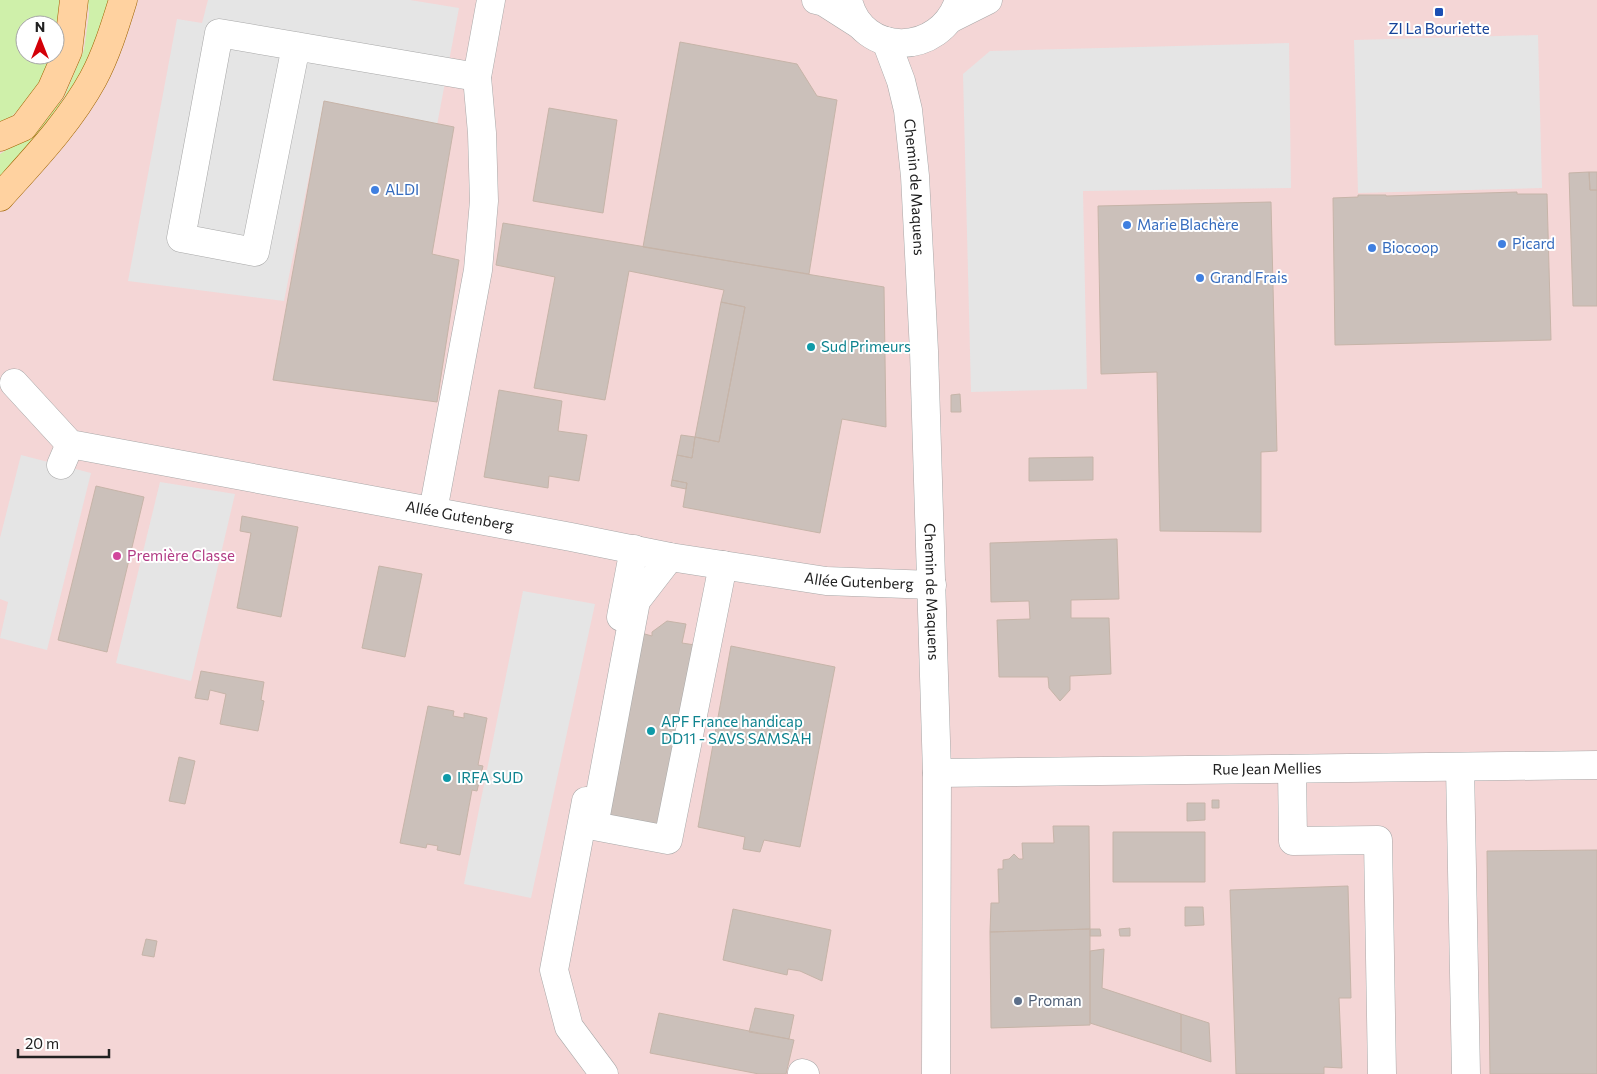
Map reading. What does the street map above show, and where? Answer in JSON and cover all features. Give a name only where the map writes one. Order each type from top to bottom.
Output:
[{"type":"main road","points":[[0,137],[23,127],[51,90],[68,51],[74,0]]},
{"type":"main road","points":[[0,197],[59,130],[76,107],[94,78],[113,32],[123,0]]},
{"type":"street","points":[[433,511],[478,270],[484,201],[482,133],[477,77],[491,0]]},
{"type":"street","points":[[816,0],[824,2],[873,35],[886,41],[901,44],[922,41],[939,30],[954,9],[988,0]]},
{"type":"street","points":[[848,0],[854,15],[862,26]]},
{"type":"street","points":[[296,46],[255,252],[181,238],[219,32],[477,77]]},
{"type":"street","name":"Chemin de Maquens","points":[[886,41],[901,81],[908,110],[916,185],[924,351],[937,773],[936,1074]]},
{"type":"street","name":"Chemin de Maquens","points":[[908,110],[915,66],[922,41]]},
{"type":"street","name":"Allée Gutenberg","points":[[14,383],[65,455],[197,478],[433,511],[670,557],[826,582],[932,585]]},
{"type":"street","points":[[604,1074],[569,1027],[554,970],[634,549]]},
{"type":"street","points":[[670,557],[636,601],[594,826],[668,840],[723,565]]},
{"type":"street","name":"Rue Jean Mellies","points":[[937,773],[1597,765]]},
{"type":"street","points":[[1460,767],[1466,1074]]},
{"type":"street","points":[[1292,769],[1293,841],[1378,840],[1382,1074]]},
{"type":"shaded area","points":[[0,0],[1597,0],[1597,1074],[0,1074]]},
{"type":"shaded area","points":[[208,0],[410,0],[459,8],[437,125],[324,101],[284,301],[128,281],[177,19],[202,23]]},
{"type":"shaded area","points":[[1538,35],[1542,188],[1358,193],[1354,40]]},
{"type":"shaded area","points":[[1289,43],[1291,188],[1083,191],[1087,389],[971,392],[963,74],[990,51]]},
{"type":"shaded area","points":[[21,455],[91,473],[47,650],[0,638],[8,602],[0,599],[0,538]]},
{"type":"shaded area","points":[[160,482],[235,494],[191,681],[116,663]]},
{"type":"shaded area","points":[[523,591],[595,604],[531,898],[464,884]]},
{"type":"green space","points":[[0,0],[59,0],[60,15],[15,15],[15,65],[51,65],[37,91],[10,118],[0,123]]},
{"type":"green space","points":[[88,0],[111,0],[86,68],[53,122],[0,181],[0,154],[29,136],[64,98],[84,50],[89,14]]},
{"type":"building","points":[[680,42],[797,64],[817,96],[837,100],[809,274],[643,247]]},
{"type":"building","name":"ALDI","points":[[324,101],[454,127],[432,254],[459,260],[437,402],[273,380]]},
{"type":"building","points":[[549,108],[617,120],[603,213],[533,201]]},
{"type":"building","points":[[1589,172],[1590,190],[1597,190],[1597,306],[1573,306],[1569,173]]},
{"type":"building","points":[[1589,172],[1597,172],[1597,190],[1590,190]]},
{"type":"building","points":[[1517,192],[1517,194],[1547,194],[1551,340],[1335,345],[1333,198],[1358,197],[1358,195],[1386,196]]},
{"type":"building","points":[[1271,202],[1277,451],[1261,452],[1261,532],[1160,531],[1157,372],[1101,374],[1098,206]]},
{"type":"building","name":"Sud Primeurs","points":[[503,223],[884,287],[886,427],[842,419],[820,533],[683,507],[687,483],[672,480],[677,455],[692,458],[695,437],[719,442],[745,307],[721,302],[724,290],[629,271],[605,400],[534,388],[555,277],[496,265]]},
{"type":"building","points":[[721,302],[745,307],[719,442],[695,437]]},
{"type":"building","points":[[499,390],[562,401],[558,431],[587,435],[579,481],[549,476],[548,488],[484,477]]},
{"type":"building","points":[[960,394],[961,412],[951,412],[951,395]]},
{"type":"building","points":[[681,435],[695,437],[692,458],[677,455]]},
{"type":"building","points":[[1093,457],[1093,480],[1029,481],[1029,458]]},
{"type":"building","points":[[672,480],[687,483],[686,489],[671,486]]},
{"type":"building","points":[[96,486],[144,497],[107,652],[58,640]]},
{"type":"building","points":[[242,516],[298,527],[281,617],[237,608],[251,533],[240,531]]},
{"type":"building","points":[[1117,539],[1119,599],[1071,600],[1071,618],[1109,618],[1111,674],[1070,676],[1070,690],[1060,701],[1049,688],[1048,677],[999,677],[997,620],[1030,619],[1029,601],[991,602],[990,543]]},
{"type":"building","points":[[379,566],[422,574],[405,657],[362,648]]},
{"type":"building","name":"APF France handicap DD11 - SAVS SAMSAH","points":[[667,621],[686,624],[682,643],[695,645],[660,828],[606,817],[641,633],[652,636],[652,632]]},
{"type":"building","points":[[731,646],[835,667],[800,847],[764,840],[760,852],[743,849],[745,837],[698,827]]},
{"type":"building","points":[[201,671],[264,682],[261,700],[264,701],[258,731],[220,724],[226,694],[210,690],[208,700],[195,698]]},
{"type":"building","name":"IRFA SUD","points":[[428,706],[454,711],[453,716],[464,718],[464,713],[487,718],[478,765],[483,766],[477,791],[472,790],[460,855],[437,850],[438,846],[427,844],[426,848],[400,843]]},
{"type":"building","points":[[179,757],[195,761],[185,804],[169,801]]},
{"type":"building","points":[[1212,800],[1219,800],[1219,808],[1212,808]]},
{"type":"building","points":[[1187,803],[1205,803],[1205,820],[1187,821]]},
{"type":"building","points":[[1053,826],[1089,826],[1090,929],[990,932],[991,903],[999,903],[998,869],[1003,869],[1003,860],[1009,859],[1014,854],[1019,859],[1023,859],[1022,843],[1054,843]]},
{"type":"building","points":[[1113,832],[1205,832],[1205,882],[1113,882]]},
{"type":"building","points":[[1597,850],[1597,1074],[1490,1074],[1487,851]]},
{"type":"building","points":[[1348,886],[1351,998],[1339,998],[1342,1068],[1324,1067],[1324,1074],[1236,1074],[1230,890]]},
{"type":"building","points":[[1185,907],[1203,907],[1204,925],[1185,926]]},
{"type":"building","points":[[733,909],[831,930],[822,981],[800,971],[788,969],[787,975],[723,960]]},
{"type":"building","points":[[1130,928],[1130,936],[1120,936],[1119,929]]},
{"type":"building","points":[[1090,929],[1090,1025],[991,1028],[990,932]]},
{"type":"building","points":[[1090,929],[1100,929],[1101,936],[1090,936]]},
{"type":"building","points":[[146,939],[157,941],[154,957],[142,955]]},
{"type":"building","points":[[1104,949],[1102,988],[1181,1014],[1181,1052],[1090,1023],[1090,951]]},
{"type":"building","points":[[755,1008],[794,1015],[789,1039],[749,1032]]},
{"type":"building","points":[[659,1013],[794,1040],[786,1074],[759,1074],[650,1053]]},
{"type":"building","points":[[1181,1014],[1209,1023],[1211,1062],[1181,1052]]},
{"type":"place","name":"ZI La Bouriette","points":[[1439,12]]},
{"type":"place","name":"ALDI","points":[[375,190]]},
{"type":"place","name":"Marie Blachère","points":[[1127,225]]},
{"type":"place","name":"Picard","points":[[1502,244]]},
{"type":"place","name":"Biocoop","points":[[1372,248]]},
{"type":"place","name":"Grand Frais","points":[[1200,278]]},
{"type":"place","name":"Sud Primeurs","points":[[811,347]]},
{"type":"place","name":"Première Classe","points":[[117,556]]},
{"type":"place","name":"APF France handicap DD11 - SAVS SAMSAH","points":[[651,731]]},
{"type":"place","name":"IRFA SUD","points":[[447,778]]},
{"type":"place","name":"Proman","points":[[1018,1001]]}]
